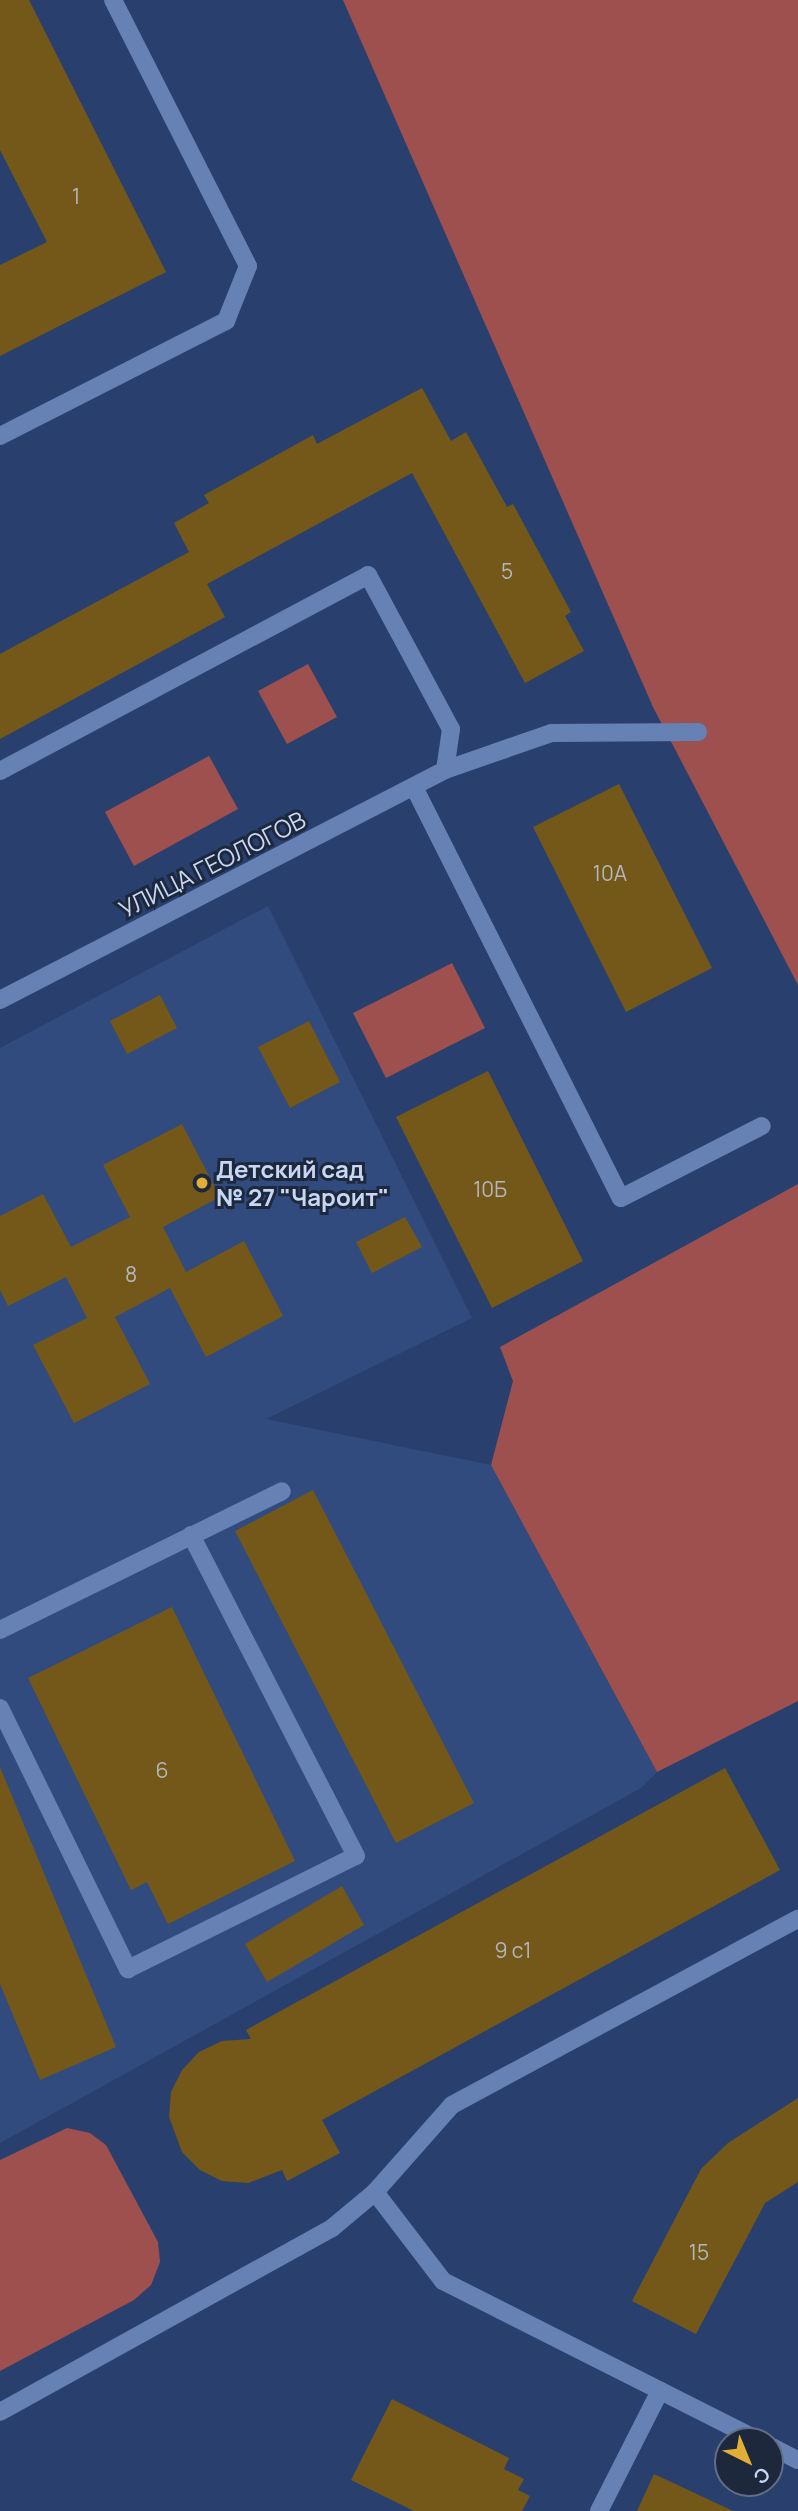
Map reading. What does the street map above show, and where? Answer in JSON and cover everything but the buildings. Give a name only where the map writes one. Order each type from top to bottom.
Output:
[{"type":"street","points":[[0,436],[226,321],[248,266],[113,0]]},
{"type":"street","points":[[0,771],[368,575],[451,729],[445,770]]},
{"type":"street","name":"УЛИЦА ГЕОЛОГОВ","points":[[0,1000],[445,770],[551,733],[698,732]]},
{"type":"street","points":[[414,787],[621,1198],[762,1126]]},
{"type":"street","points":[[0,1630],[282,1491]]},
{"type":"street","points":[[0,1708],[128,1969],[356,1856],[191,1535]]},
{"type":"street","points":[[0,2412],[332,2228],[375,2192],[452,2105],[798,1919]]},
{"type":"street","points":[[375,2192],[443,2281],[732,2427]]},
{"type":"street","points":[[599,2511],[660,2391]]},
{"type":"shaded area","points":[[343,0],[798,0],[798,985],[653,707]]},
{"type":"shaded area","points":[[308,664],[337,717],[287,744],[258,691]]},
{"type":"shaded area","points":[[209,756],[238,809],[134,866],[105,812]]},
{"type":"shaded area","points":[[268,906],[472,1318],[266,1419],[491,1465],[657,1772],[641,1788],[0,2143],[0,1048]]},
{"type":"shaded area","points":[[452,963],[485,1028],[386,1078],[353,1013]]},
{"type":"shaded area","points":[[798,1184],[798,1701],[657,1772],[491,1465],[513,1381],[500,1347]]},
{"type":"shaded area","points":[[67,2128],[90,2133],[106,2145],[158,2242],[160,2262],[151,2285],[134,2300],[0,2371],[0,2160]]},
{"type":"place","name":"Детский сад № 27 \"Чароит\"","points":[[202,1183]]}]
